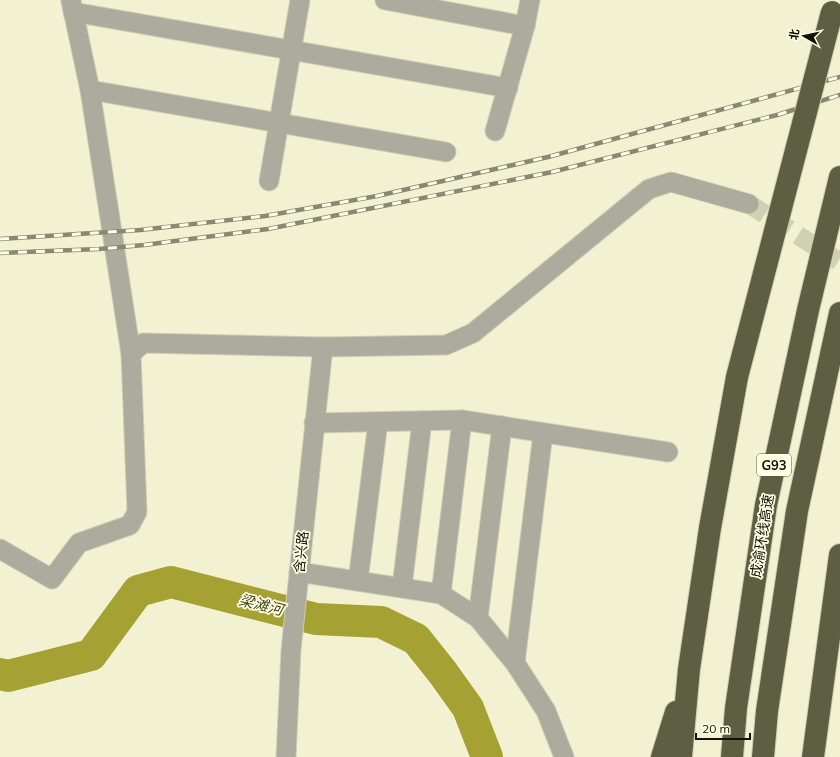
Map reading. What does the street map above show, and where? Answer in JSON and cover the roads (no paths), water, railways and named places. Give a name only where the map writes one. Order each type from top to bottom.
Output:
[{"type":"highway","points":[[681,757],[689,669],[710,528],[738,377],[833,6]]},
{"type":"highway","name":"成渝环线高速","points":[[732,757],[736,708],[766,505],[808,310],[840,177]]},
{"type":"highway","name":"G93","points":[[763,757],[768,711],[797,511],[840,313]]},
{"type":"highway","points":[[813,757],[840,556]]},
{"type":"highway","points":[[662,757],[689,669]]},
{"type":"highway","points":[[817,722],[817,757]]},
{"type":"street","points":[[269,180],[300,0]]},
{"type":"street","points":[[385,0],[525,26]]},
{"type":"street","points":[[495,131],[525,26],[530,0]]},
{"type":"street","points":[[0,549],[52,579],[79,543],[130,525],[137,512],[131,354],[90,90],[72,6],[291,50],[508,88]]},
{"type":"street","points":[[90,90],[446,152]]},
{"type":"street","points":[[131,354],[142,343],[323,347],[446,345],[473,333],[649,189],[671,182],[749,204]]},
{"type":"street","name":"含兴路","points":[[286,757],[291,650],[323,347]]},
{"type":"street","points":[[314,423],[462,420],[668,452]]},
{"type":"street","points":[[441,594],[462,420]]},
{"type":"street","points":[[402,588],[422,421]]},
{"type":"street","points":[[358,581],[378,422]]},
{"type":"street","points":[[478,618],[502,426]]},
{"type":"street","points":[[515,663],[543,433]]},
{"type":"street","points":[[298,579],[358,581],[441,594],[478,618],[515,663],[546,711],[564,757]]},
{"type":"waterway","name":"梁滩河","points":[[0,674],[8,676],[91,655],[138,591],[171,582],[316,619],[381,622],[416,639],[468,708],[487,757]]},
{"type":"tunnel","points":[[749,204],[840,262]]},
{"type":"railway","points":[[0,239],[140,230],[265,216],[377,196],[548,157],[840,77]]},
{"type":"railway","points":[[0,253],[99,249],[144,245],[268,229],[552,172],[777,115],[840,95]]}]
